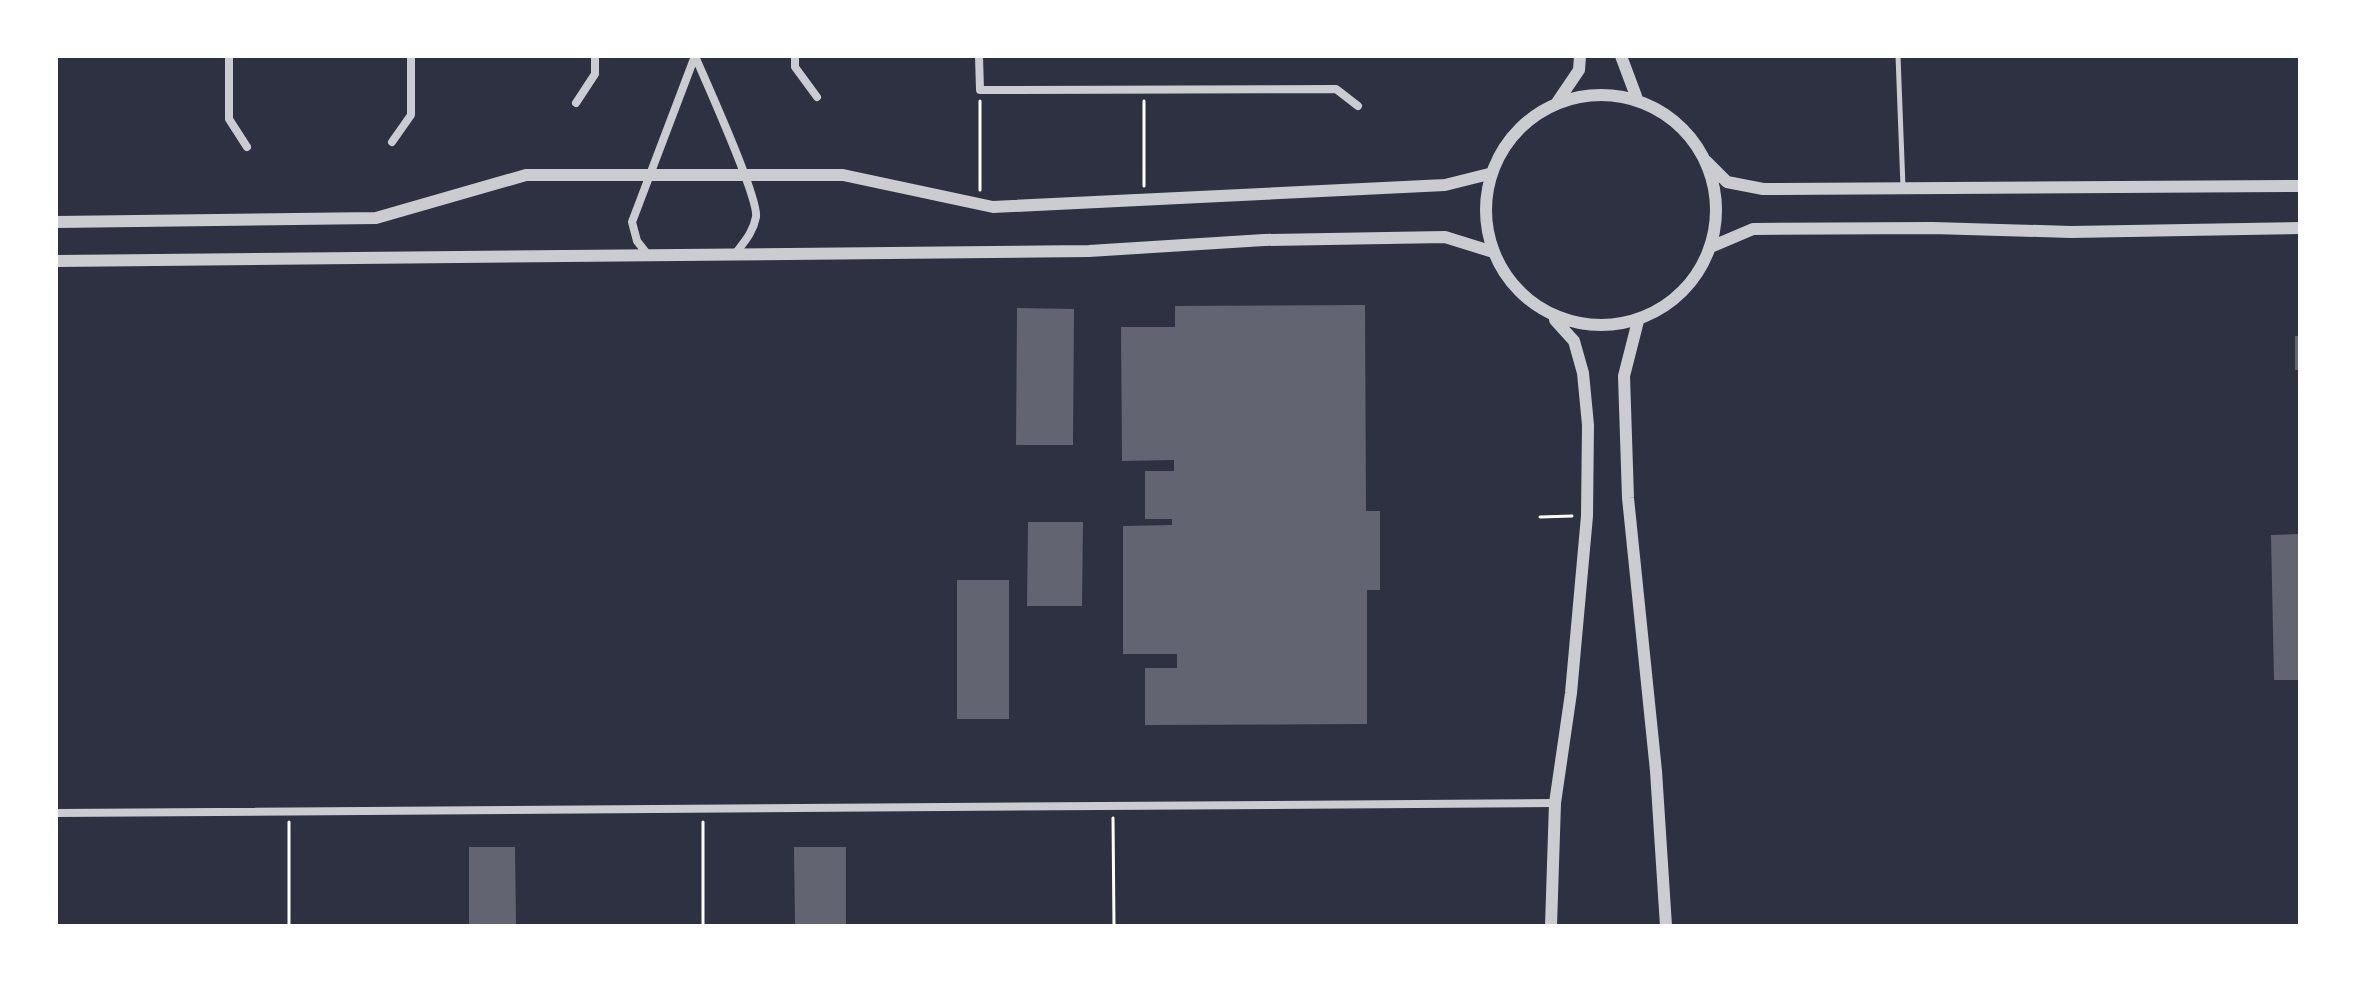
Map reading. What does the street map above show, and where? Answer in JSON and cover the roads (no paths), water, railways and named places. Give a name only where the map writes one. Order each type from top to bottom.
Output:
[{"type":"street","points":[[229,56],[229,119],[247,147]]},
{"type":"street","points":[[392,142],[411,115],[411,56]]},
{"type":"street","points":[[576,103],[595,74],[595,56]]},
{"type":"street","points":[[649,255],[637,241],[632,222],[695,56]]},
{"type":"street","points":[[695,56],[745,175],[757,214],[750,236],[734,255]]},
{"type":"street","points":[[795,56],[795,67],[817,97]]},
{"type":"street","points":[[979,56],[980,90],[1336,89],[1358,106]]},
{"type":"street","points":[[1556,104],[1579,70],[1580,56]]},
{"type":"street","points":[[1621,56],[1636,96]]},
{"type":"street","points":[[56,222],[376,218],[526,175],[843,175],[993,207],[1445,185],[1489,174],[1530,121],[1556,104],[1594,94],[1636,96],[1675,119],[1706,161],[1727,182],[1763,189],[2300,186]]},
{"type":"street","points":[[1706,161],[1713,194],[1713,246]]},
{"type":"street","points":[[1489,174],[1490,251],[1520,292],[1555,320],[1574,341],[1583,373],[1588,425],[1585,530],[1571,693],[1555,803],[1551,926]]},
{"type":"street","points":[[1555,320],[1603,325],[1638,321],[1675,298],[1713,246],[1753,229],[1933,228],[2071,232],[2300,228]]},
{"type":"street","points":[[56,261],[1089,251],[1264,240],[1445,237],[1490,251]]},
{"type":"street","points":[[1638,321],[1624,376],[1628,498],[1656,771],[1666,926]]},
{"type":"street","points":[[56,813],[1555,803]]},
{"type":"lane","points":[[1898,56],[1903,188]]}]
